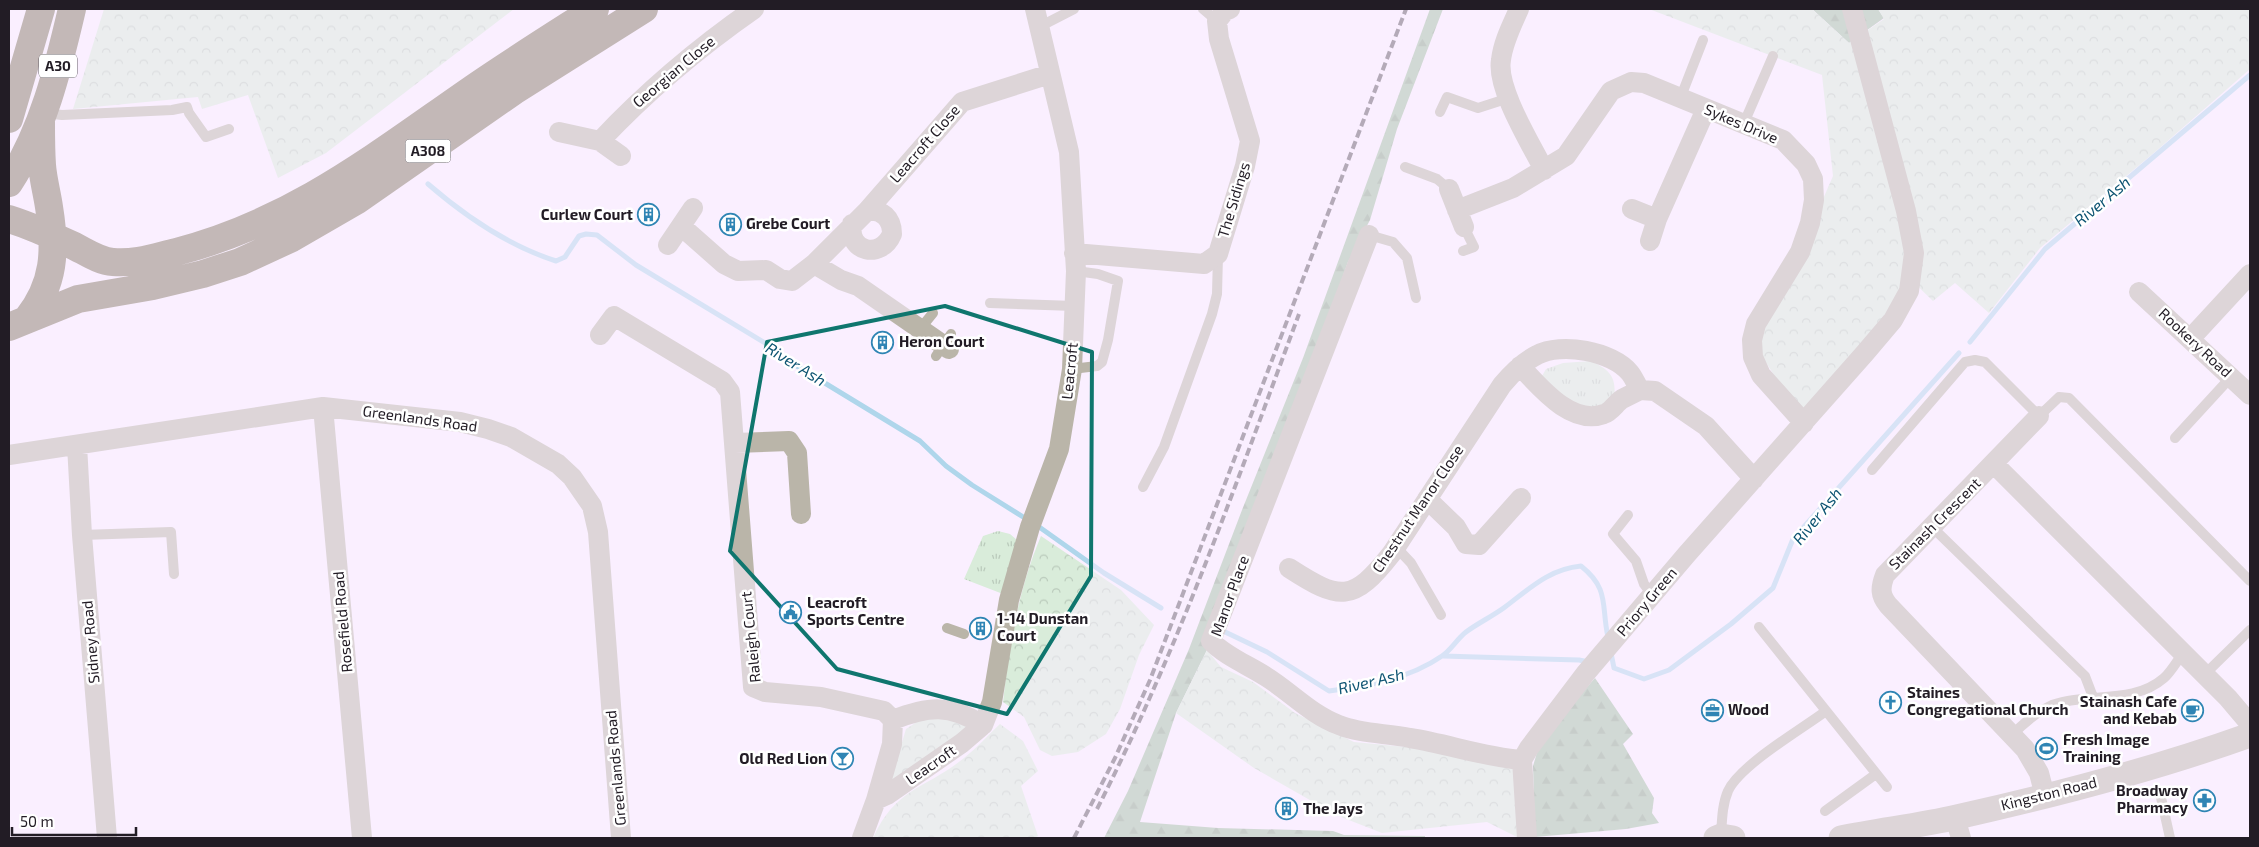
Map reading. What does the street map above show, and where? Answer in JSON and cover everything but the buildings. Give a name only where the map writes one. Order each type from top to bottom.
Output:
[{"type":"highway","name":"A30","points":[[9,119],[41,9]]},
{"type":"highway","name":"A30","points":[[9,183],[43,118],[72,9]]},
{"type":"highway","name":"A308","points":[[52,235],[98,259],[127,263],[208,244],[252,227],[329,188],[478,85],[595,9]]},
{"type":"highway","name":"A308","points":[[18,323],[78,299],[153,286],[203,274],[240,262],[292,238],[356,201],[514,91],[644,9]]},
{"type":"highway","points":[[18,323],[38,306],[50,279],[53,262],[50,208],[42,165],[43,118]]},
{"type":"highway","points":[[9,219],[52,235]]},
{"type":"street","name":"Georgian Close","points":[[600,141],[633,106],[711,39],[754,9]]},
{"type":"street","points":[[1519,9],[1500,61],[1501,73],[1509,98],[1544,170]]},
{"type":"street","name":"Priory Green","points":[[1522,760],[1542,729],[1586,674],[1893,320],[1909,291],[1914,253],[1904,201],[1852,9]]},
{"type":"street","name":"The Sidings","points":[[1075,262],[1204,264],[1218,254],[1245,166],[1250,141],[1219,39],[1217,13]]},
{"type":"street","name":"Leacroft","points":[[876,800],[962,743],[983,725],[992,702],[996,645],[1033,522],[1059,449],[1072,369],[1075,262],[1069,152],[1037,18]]},
{"type":"street","name":"Leacroft Close","points":[[681,226],[724,264],[738,271],[766,270],[780,279],[792,281],[814,264],[866,211],[962,102],[1050,74]]},
{"type":"street","name":"Sykes Drive","points":[[1461,219],[1566,156],[1612,91],[1619,86],[1631,82],[1644,83],[1782,140],[1806,164],[1813,179],[1814,200],[1810,223],[1800,252],[1756,324],[1752,340],[1753,357],[1761,375],[1804,423]]},
{"type":"street","points":[[1650,241],[1657,219],[1706,109]]},
{"type":"street","points":[[559,132],[600,141],[621,156]]},
{"type":"street","points":[[1449,189],[1461,219]]},
{"type":"street","points":[[668,245],[693,208]]},
{"type":"street","points":[[1632,209],[1657,219]]},
{"type":"street","points":[[852,224],[852,233],[858,245],[866,250],[873,250],[884,246],[892,234],[889,220],[879,211],[866,211]]},
{"type":"street","name":"Manor Place","points":[[1369,235],[1211,641],[1218,649],[1270,679],[1312,712],[1339,725],[1364,732],[1410,738],[1503,758],[1522,760]]},
{"type":"street","points":[[814,264],[841,280],[858,286],[945,346]]},
{"type":"street","points":[[2190,339],[2250,274]]},
{"type":"street","name":"Rookery Road","points":[[2139,292],[2250,395]]},
{"type":"street","name":"Raleigh Court","points":[[600,335],[614,316],[722,381],[730,392],[753,687],[765,692],[821,696],[884,711],[892,720]]},
{"type":"street","name":"Chestnut Manor Close","points":[[1289,568],[1317,586],[1341,593],[1359,588],[1373,577],[1396,547],[1502,385],[1520,366],[1537,355],[1552,350],[1584,350],[1602,356],[1629,372],[1640,390]]},
{"type":"street","points":[[1520,366],[1546,393],[1570,410],[1588,416],[1605,414],[1622,399],[1640,390],[1656,391],[1706,426],[1754,479]]},
{"type":"street","name":"Greenlands Road","points":[[9,455],[323,406],[460,422],[488,428],[511,437],[558,464],[581,490],[592,506],[598,532],[621,838]]},
{"type":"street","name":"Rosefield Road","points":[[323,406],[362,838]]},
{"type":"street","name":"Stainash Crescent","points":[[2039,416],[1885,575],[1881,585],[1881,596],[2025,749],[2039,773],[2045,796]]},
{"type":"street","points":[[735,443],[789,441],[797,453],[801,514]]},
{"type":"street","name":"Sidney Road","points":[[77,445],[82,534],[107,838]]},
{"type":"street","points":[[1994,464],[2204,675],[2250,724]]},
{"type":"street","points":[[1427,499],[1456,527],[1466,544],[1479,545],[1521,498]]},
{"type":"street","points":[[892,720],[942,704],[964,713],[983,725]]},
{"type":"street","name":"Leacroft","points":[[862,838],[876,800],[892,744],[892,720]]},
{"type":"street","name":"Kingston Road","points":[[1833,838],[1958,828],[2045,796],[2202,752],[2250,735]]},
{"type":"street","points":[[1522,760],[1527,838]]},
{"type":"lane","points":[[1037,18],[1074,9]]},
{"type":"lane","points":[[1680,99],[1703,40]]},
{"type":"lane","points":[[1744,123],[1773,56]]},
{"type":"lane","points":[[1440,112],[1447,97],[1478,108],[1509,98]]},
{"type":"lane","points":[[43,118],[62,115],[172,110],[187,107],[189,114],[206,137],[228,129]]},
{"type":"lane","points":[[1405,167],[1436,179],[1449,189]]},
{"type":"lane","points":[[1461,219],[1474,247],[1463,251]]},
{"type":"lane","points":[[1369,235],[1393,242],[1407,258],[1416,298]]},
{"type":"lane","points":[[1143,487],[1164,447],[1212,314],[1216,294],[1218,254]]},
{"type":"lane","points":[[1072,369],[1097,366],[1102,362],[1108,340],[1118,281],[1098,274],[1075,262]]},
{"type":"lane","points":[[990,303],[1074,306]]},
{"type":"lane","points":[[920,329],[933,313]]},
{"type":"lane","points":[[1872,470],[1965,362],[1974,360],[1985,362],[2039,416],[2059,397],[2069,398],[2250,580]]},
{"type":"lane","points":[[2175,438],[2231,377]]},
{"type":"lane","points":[[1628,514],[1613,534],[1636,561],[1644,584],[1653,596]]},
{"type":"lane","points":[[1932,527],[2085,676],[2094,697]]},
{"type":"lane","points":[[82,534],[172,532],[174,574]]},
{"type":"lane","points":[[1396,547],[1411,562],[1441,615]]},
{"type":"lane","points":[[1759,627],[1887,787]]},
{"type":"lane","points":[[947,628],[964,634]]},
{"type":"lane","points":[[2204,675],[2250,630]]},
{"type":"lane","points":[[2012,735],[2034,714],[2052,705],[2094,697],[2116,696],[2146,689],[2165,678],[2183,654]]},
{"type":"lane","points":[[1723,838],[1724,804],[1735,780],[1754,762],[1826,711]]},
{"type":"lane","points":[[1825,811],[1876,774]]},
{"type":"lane","points":[[2160,793],[2170,838]]},
{"type":"highlighted area","points":[[945,306],[1092,352],[1091,576],[1007,714],[837,669],[730,551],[767,342]]},
{"type":"green space","points":[[104,9],[514,9],[326,153],[278,178],[248,95],[202,109],[198,97],[73,109]]},
{"type":"green space","points":[[1430,9],[1443,9],[1397,129],[1370,220],[1348,262],[1207,650],[1176,713],[1140,822],[1218,828],[1333,831],[1344,835],[1425,836],[1425,838],[1104,838],[1128,791],[1189,649],[1303,358]]},
{"type":"green space","points":[[1649,9],[1812,9],[1849,43],[1884,19],[1878,9],[2250,9],[2250,69],[2155,152],[2040,248],[1989,313],[1955,283],[1933,301],[1907,276],[1884,331],[1804,423],[1752,340],[1800,252],[1833,176],[1822,75]]},
{"type":"green space","points":[[1812,9],[1878,9],[1884,18],[1849,43]]},
{"type":"green space","points":[[1591,361],[1607,371],[1613,380],[1614,399],[1603,409],[1578,409],[1542,376],[1546,369],[1563,363]]},
{"type":"green space","points":[[998,531],[1010,534],[1017,540],[1003,594],[964,579],[983,536]]},
{"type":"green space","points":[[1041,536],[1121,590],[1154,625],[1139,655],[1120,709],[1106,734],[1078,752],[1052,756],[1040,750],[1024,717],[1003,702],[1016,617],[1033,555]]},
{"type":"green space","points":[[1207,650],[1221,667],[1253,682],[1295,713],[1354,742],[1428,749],[1519,764],[1517,837],[1487,822],[1382,833],[1336,815],[1254,768],[1176,713]]},
{"type":"green space","points":[[1595,678],[1633,734],[1623,744],[1654,798],[1652,813],[1659,823],[1626,829],[1535,837],[1533,766],[1541,739]]},
{"type":"green space","points":[[924,717],[943,717],[971,725],[899,781],[891,779],[906,729]]},
{"type":"green space","points":[[1000,724],[1023,741],[1038,771],[1021,786],[1038,836],[1034,838],[873,838],[882,821],[902,798],[964,758]]},
{"type":"waterway","name":"River Ash","points":[[1970,342],[2045,249],[2250,75]]},
{"type":"waterway","name":"River Ash","points":[[428,184],[488,229],[521,247],[556,261],[565,257],[579,236],[586,234],[597,235],[636,265],[775,349],[787,360],[920,441],[946,466],[972,485],[1028,520]]},
{"type":"waterway","name":"River Ash","points":[[1611,653],[1614,668],[1644,679],[1669,670],[1731,624],[1773,588],[1793,539],[1959,353]]},
{"type":"waterway","name":"River Ash","points":[[1035,524],[1104,573],[1161,608]]},
{"type":"waterway","name":"River Ash","points":[[1221,630],[1267,652],[1329,691],[1358,687],[1402,676],[1429,664],[1445,654],[1466,632],[1540,581],[1559,571],[1581,566],[1590,574],[1600,590],[1603,598],[1608,637]]},
{"type":"waterway","name":"River Ash","points":[[1443,656],[1579,660],[1589,662]]},
{"type":"railway","points":[[1074,838],[1115,758],[1150,680],[1406,9]]},
{"type":"railway","points":[[1097,809],[1154,688],[1180,627],[1299,314]]},
{"type":"place","name":"Curlew Court","points":[[649,215]]},
{"type":"place","name":"Grebe Court","points":[[730,224]]},
{"type":"place","name":"Heron Court","points":[[883,342]]},
{"type":"place","name":"Leacroft Sports Centre","points":[[791,612]]},
{"type":"place","name":"1-14 Dunstan Court","points":[[981,628]]},
{"type":"place","name":"Staines Congregational Church","points":[[1891,702]]},
{"type":"place","name":"Wood","points":[[1712,710]]},
{"type":"place","name":"Stainash Cafe and Kebab","points":[[2193,711]]},
{"type":"place","name":"Fresh Image Training","points":[[2047,749]]},
{"type":"place","name":"Old Red Lion","points":[[843,759]]},
{"type":"place","name":"Broadway Pharmacy","points":[[2204,800]]},
{"type":"place","name":"The Jays","points":[[1287,809]]}]
